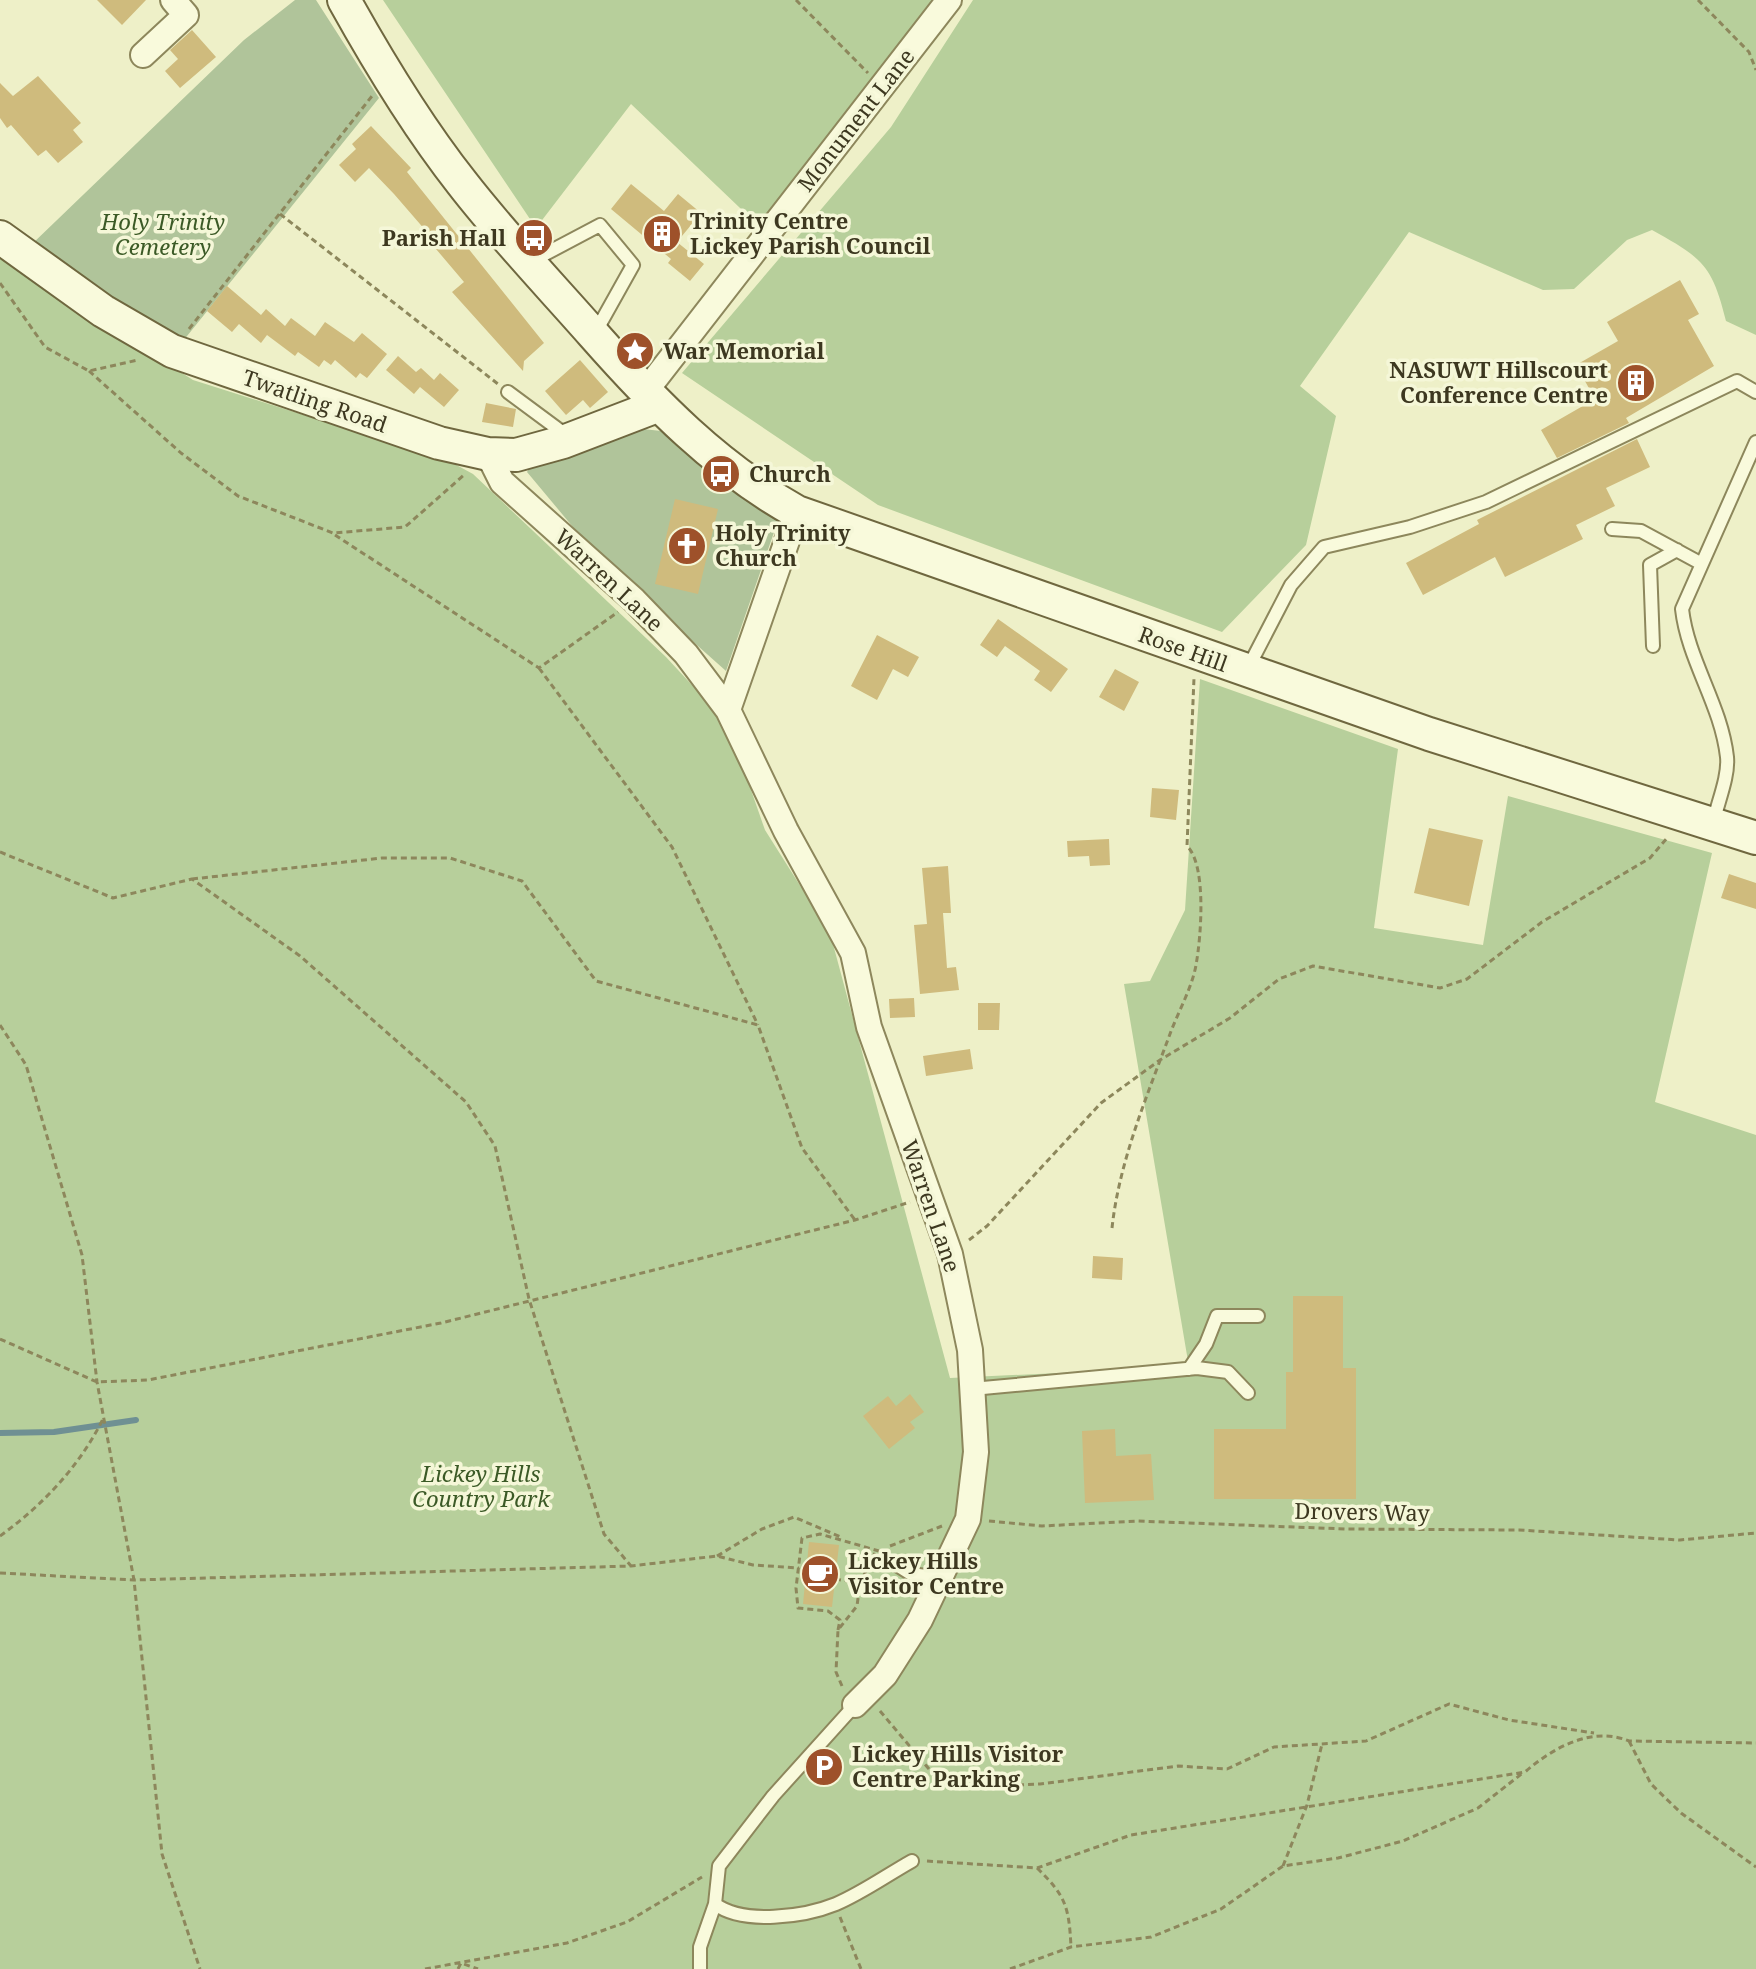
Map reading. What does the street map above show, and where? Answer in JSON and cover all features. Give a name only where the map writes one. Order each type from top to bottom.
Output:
[{"type":"main road","name":"Rose Hill","points":[[344,0],[387,77],[460,182],[528,263],[651,399],[762,493],[797,512],[1246,672],[1756,838]]},
{"type":"main road","name":"Twatling Road","points":[[0,237],[103,311],[172,351],[379,424],[488,454],[516,455],[571,439],[651,399]]},
{"type":"street","points":[[143,55],[186,15],[173,0]]},
{"type":"street","name":"Monument Lane","points":[[651,399],[949,0]]},
{"type":"street","name":"Warren Lane","points":[[488,454],[502,482],[634,600],[686,654],[728,710],[786,831],[853,953],[869,1027],[950,1254],[961,1293],[972,1389],[976,1452],[968,1519],[941,1578],[892,1664],[862,1699]]},
{"type":"street","points":[[728,710],[797,512]]},
{"type":"lane","points":[[528,263],[600,225],[633,265],[594,335]]},
{"type":"lane","points":[[1246,672],[1291,585],[1324,547],[1410,527],[1486,502],[1737,381],[1756,392]]},
{"type":"lane","points":[[508,392],[571,439]]},
{"type":"lane","points":[[1699,820],[1727,760],[1715,704],[1685,634],[1682,609],[1756,442]]},
{"type":"lane","points":[[1612,529],[1641,531],[1702,564]]},
{"type":"lane","points":[[1653,646],[1650,565],[1677,550]]},
{"type":"lane","points":[[1189,1369],[1206,1344],[1217,1316],[1258,1316]]},
{"type":"lane","points":[[972,1389],[1189,1369],[1228,1372],[1248,1393]]},
{"type":"lane","points":[[892,1562],[911,1574],[941,1578]]},
{"type":"lane","points":[[700,1969],[700,1947],[715,1904],[719,1866],[773,1796],[862,1699]]},
{"type":"lane","points":[[715,1904],[727,1913],[797,1914],[835,1904],[912,1861]]},
{"type":"path","points":[[796,0],[882,87]]},
{"type":"path","points":[[1698,0],[1749,52],[1756,70]]},
{"type":"path","points":[[89,371],[172,351],[387,77]]},
{"type":"path","points":[[280,214],[508,392]]},
{"type":"path","points":[[0,283],[45,347],[89,371],[181,453],[238,496],[333,533],[539,668],[672,847],[758,1025],[802,1148],[855,1220]]},
{"type":"path","points":[[333,533],[405,527],[488,454]]},
{"type":"path","points":[[539,668],[634,600]]},
{"type":"path","points":[[1112,1228],[1115,1199],[1160,1060],[1196,966],[1200,884],[1195,854],[1187,846],[1194,676],[1200,655]]},
{"type":"path","points":[[950,1254],[987,1226],[1101,1103],[1160,1060],[1300,969],[1313,966],[1440,988],[1467,979],[1542,922],[1650,858],[1699,820]]},
{"type":"path","points":[[0,852],[113,898],[192,879],[382,858],[450,858],[522,881],[596,981],[758,1025]]},
{"type":"path","points":[[192,879],[300,956],[466,1102],[495,1146],[529,1299],[604,1534],[631,1566]]},
{"type":"path","points":[[0,1025],[26,1065],[82,1255],[97,1382],[134,1580],[162,1854],[200,1969]]},
{"type":"path","points":[[0,1339],[97,1382],[148,1380],[441,1323],[855,1220],[929,1196]]},
{"type":"path","points":[[0,1536],[29,1515],[77,1463],[104,1417]]},
{"type":"path","points":[[717,1556],[762,1529],[794,1517],[892,1562]]},
{"type":"path","points":[[838,1630],[857,1606],[860,1583],[875,1552],[922,1531],[968,1519]]},
{"type":"path","name":"Drovers Way","points":[[968,1519],[1042,1526],[1138,1521],[1345,1529],[1519,1530],[1680,1540],[1756,1533]]},
{"type":"path","points":[[854,1542],[820,1534],[802,1538],[798,1608],[828,1611],[840,1620],[836,1672],[847,1698],[862,1699],[885,1719],[934,1775],[966,1787],[1040,1784],[1178,1766],[1227,1769],[1274,1747],[1366,1741],[1449,1704],[1509,1720],[1629,1741],[1756,1743]]},
{"type":"path","points":[[0,1573],[134,1580],[631,1566],[717,1556],[763,1566],[799,1568]]},
{"type":"path","points":[[835,1579],[860,1583]]},
{"type":"path","points":[[1010,1969],[1071,1947],[1151,1937],[1221,1909],[1283,1866],[1338,1858],[1403,1841],[1478,1808],[1541,1758],[1594,1733]]},
{"type":"path","points":[[1629,1741],[1651,1784],[1681,1813],[1756,1867]]},
{"type":"path","points":[[1283,1866],[1307,1805],[1322,1744]]},
{"type":"path","points":[[912,1861],[1037,1868],[1131,1835],[1525,1772]]},
{"type":"path","points":[[425,1969],[567,1943],[627,1922],[719,1866]]},
{"type":"path","points":[[1037,1868],[1058,1889],[1069,1910],[1071,1947]]},
{"type":"path","points":[[835,1904],[861,1969]]},
{"type":"path","points":[[458,1969],[461,1963]]},
{"type":"path","points":[[461,1963],[478,1969]]},
{"type":"green space","name":"Holy Trinity Cemetery","points":[[295,0],[316,0],[379,98],[183,341],[112,305],[30,246],[244,40]]},
{"type":"green space","points":[[383,0],[933,0],[761,228],[631,104],[536,228]]},
{"type":"green space","points":[[973,0],[1756,0],[1756,335],[1726,321],[1716,287],[1694,256],[1652,230],[1627,240],[1574,289],[1543,290],[1409,232],[1300,386],[1336,416],[1306,545],[1222,632],[878,505],[682,373],[891,127]]},
{"type":"green space","name":"Lickey Hills Country Park","points":[[0,248],[94,317],[193,380],[449,461],[473,474],[666,657],[728,724],[765,830],[830,933],[950,1378],[1189,1367],[1124,984],[1150,981],[1185,910],[1200,679],[1398,749],[1374,928],[1483,945],[1508,796],[1712,853],[1655,1102],[1756,1135],[1756,1969],[0,1969]]},
{"type":"green space","points":[[634,428],[661,431],[781,512],[726,671],[598,557],[527,472],[533,461]]},
{"type":"building","points":[[97,0],[146,0],[122,25]]},
{"type":"building","points":[[192,30],[216,57],[180,88],[165,71],[178,59],[170,50]]},
{"type":"building","points":[[38,76],[81,123],[73,130],[83,142],[58,163],[46,150],[38,156],[11,125],[7,128],[0,118],[0,83],[13,96]]},
{"type":"building","points":[[371,126],[411,168],[407,172],[544,343],[524,361],[523,371],[452,292],[464,282],[436,249],[439,246],[394,194],[369,168],[355,182],[339,165],[356,149],[352,144]]},
{"type":"building","name":"Trinity Centre Lickey Parish Council","points":[[631,184],[664,211],[678,194],[701,213],[677,242],[704,264],[690,281],[668,263],[671,259],[611,209]]},
{"type":"building","name":"NASUWT Hillscourt Conference Centre","points":[[1680,280],[1699,314],[1688,320],[1714,366],[1626,418],[1629,423],[1557,458],[1541,430],[1595,399],[1576,365],[1618,341],[1607,322]]},
{"type":"building","points":[[227,286],[261,315],[266,309],[285,326],[291,318],[315,336],[325,322],[354,342],[362,333],[387,354],[367,378],[360,373],[356,378],[335,360],[331,365],[324,360],[319,367],[298,352],[295,356],[267,335],[261,343],[239,324],[232,332],[207,311]]},
{"type":"building","points":[[398,356],[416,372],[421,368],[434,380],[440,373],[459,390],[444,407],[420,387],[414,394],[386,370]]},
{"type":"building","points":[[580,360],[608,392],[590,408],[583,400],[566,415],[545,391]]},
{"type":"building","points":[[486,403],[516,409],[513,427],[482,422]]},
{"type":"building","name":"NASUWT Hillscourt Conference Centre","points":[[1637,439],[1650,467],[1606,488],[1615,506],[1576,525],[1583,539],[1505,577],[1495,557],[1423,595],[1406,563],[1479,524],[1477,520]]},
{"type":"building","name":"Holy Trinity Church","points":[[675,499],[718,509],[698,594],[655,584]]},
{"type":"building","points":[[998,619],[1068,669],[1051,692],[1034,680],[1040,671],[1005,646],[997,657],[980,645]]},
{"type":"building","points":[[877,635],[919,657],[908,677],[893,669],[877,700],[851,686]]},
{"type":"building","points":[[1115,669],[1139,682],[1124,711],[1099,697]]},
{"type":"building","points":[[1152,788],[1179,790],[1176,820],[1150,817]]},
{"type":"building","points":[[1429,828],[1483,840],[1469,906],[1414,893]]},
{"type":"building","points":[[1109,839],[1110,865],[1090,866],[1089,856],[1068,857],[1067,841]]},
{"type":"building","points":[[948,866],[951,913],[943,913],[947,968],[956,967],[959,990],[920,994],[914,925],[927,924],[922,868]]},
{"type":"building","points":[[1729,874],[1756,883],[1756,909],[1721,898]]},
{"type":"building","points":[[914,998],[915,1017],[890,1018],[889,999]]},
{"type":"building","points":[[978,1003],[1000,1003],[999,1030],[978,1030]]},
{"type":"building","points":[[970,1049],[973,1069],[926,1076],[923,1056]]},
{"type":"building","points":[[1093,1256],[1123,1258],[1122,1280],[1092,1278]]},
{"type":"building","points":[[1293,1296],[1343,1296],[1343,1368],[1356,1368],[1356,1499],[1214,1499],[1214,1429],[1286,1429],[1286,1372],[1293,1372]]},
{"type":"building","points":[[910,1394],[924,1412],[910,1422],[915,1428],[889,1449],[863,1416],[888,1396],[896,1406]]},
{"type":"building","points":[[1115,1429],[1116,1456],[1151,1454],[1154,1500],[1085,1503],[1082,1431]]},
{"type":"building","points":[[809,1542],[839,1545],[832,1607],[803,1604]]},
{"type":"waterway","points":[[0,1433],[54,1432],[136,1420]]},
{"type":"place","name":"Trinity Centre Lickey Parish Council","points":[[662,234]]},
{"type":"place","name":"Parish Hall","points":[[534,238]]},
{"type":"place","name":"War Memorial","points":[[635,351]]},
{"type":"place","name":"NASUWT Hillscourt Conference Centre","points":[[1636,383]]},
{"type":"place","name":"Church","points":[[721,474]]},
{"type":"place","name":"Holy Trinity Church","points":[[687,546]]},
{"type":"place","name":"Lickey Hills Visitor Centre","points":[[820,1574]]},
{"type":"place","name":"Lickey Hills Visitor Centre Parking","points":[[824,1767]]}]
